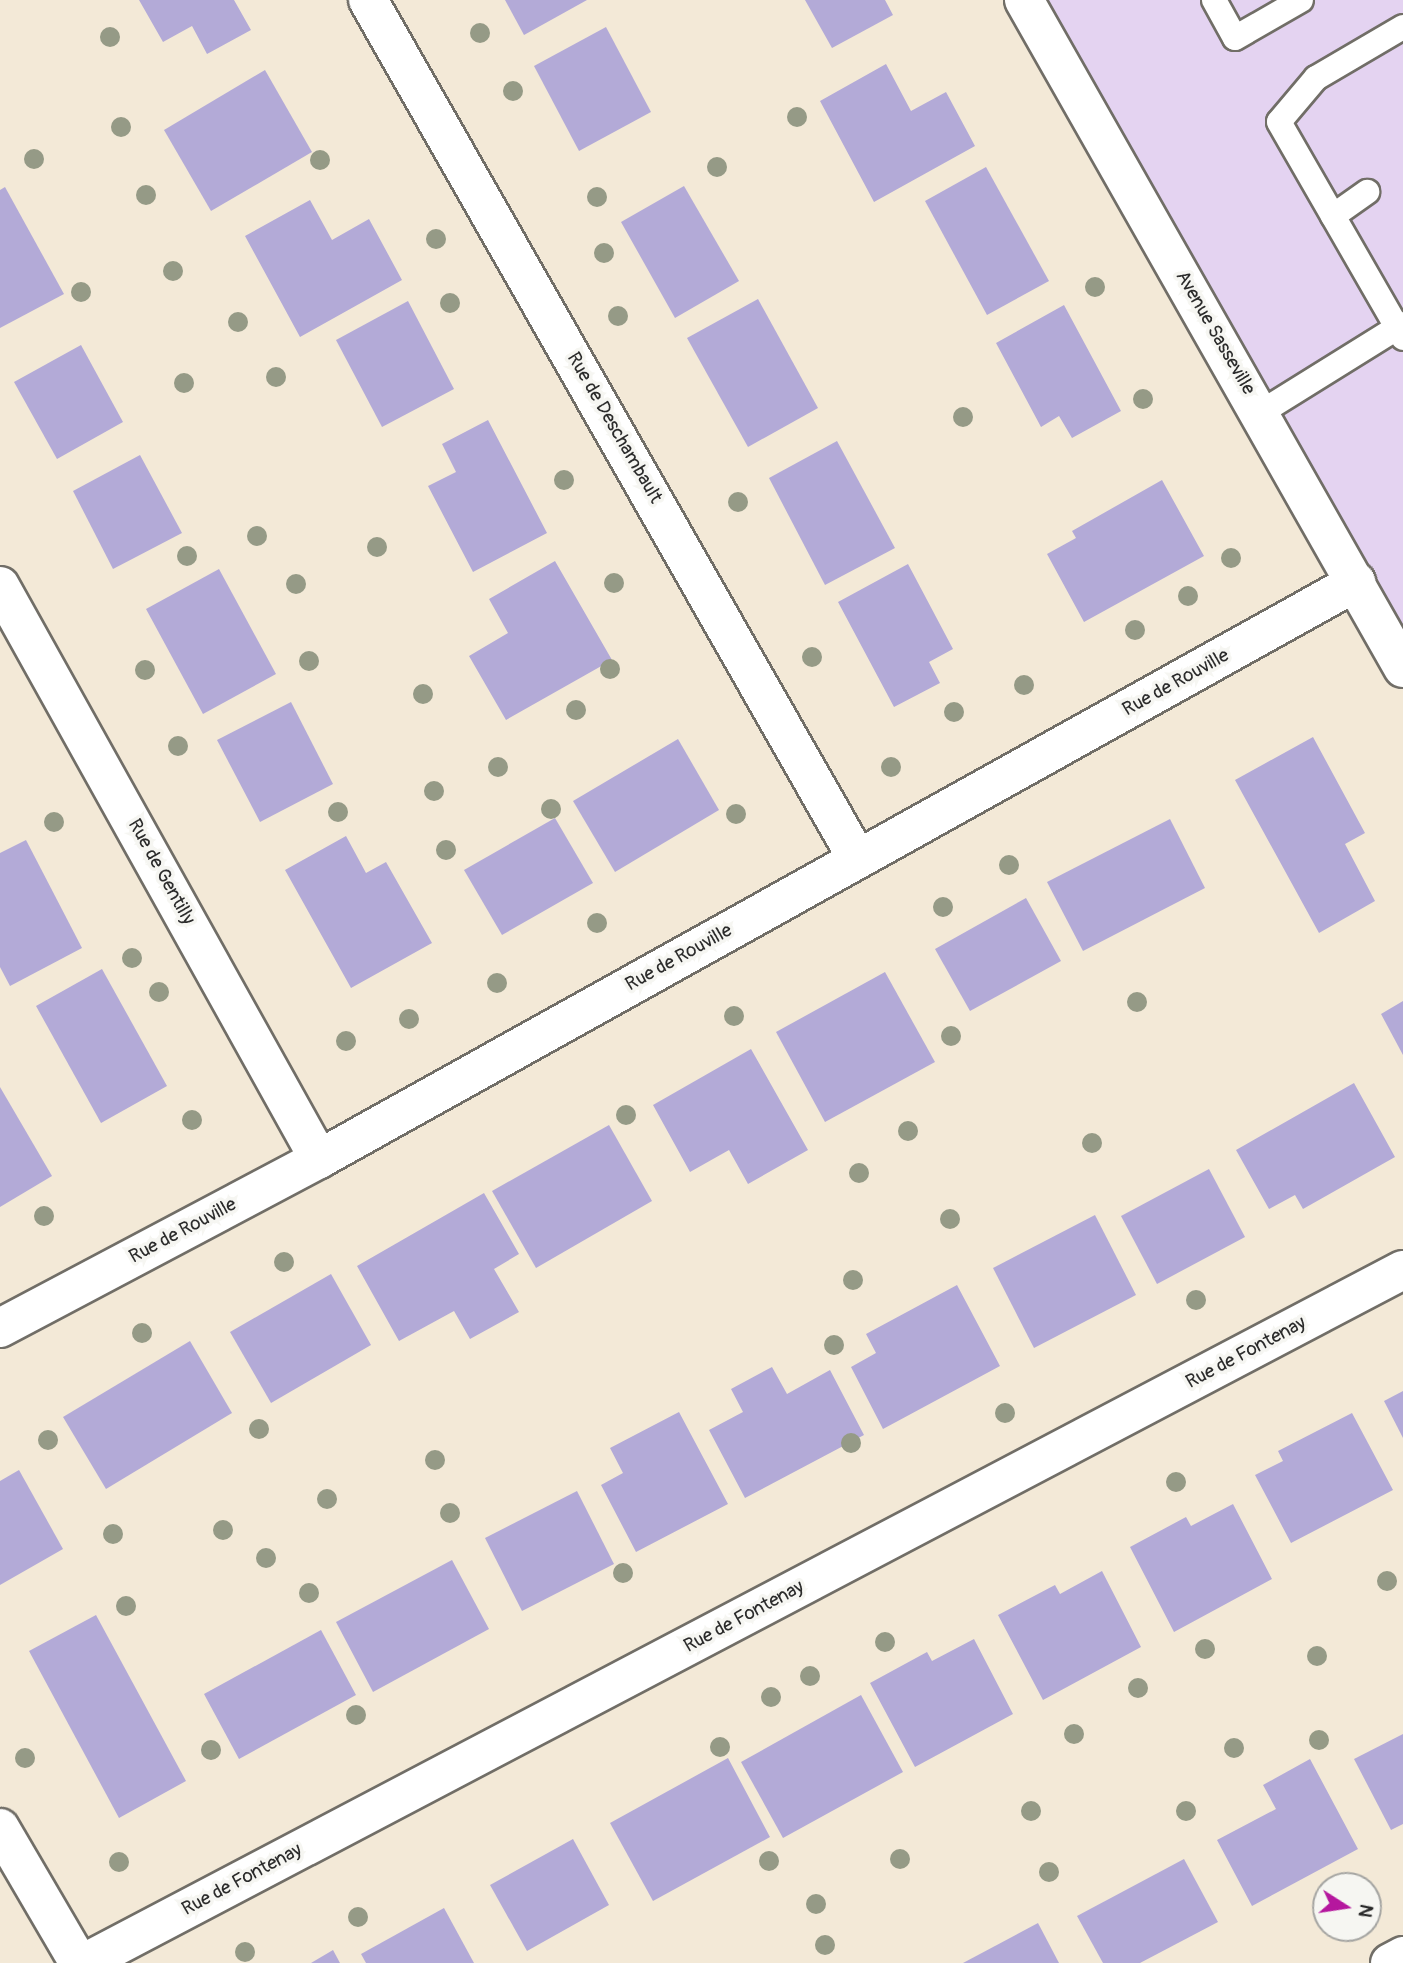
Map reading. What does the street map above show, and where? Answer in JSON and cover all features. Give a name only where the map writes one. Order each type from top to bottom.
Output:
[{"type":"street","name":"Rue de Deschambault","points":[[368,0],[857,858]]},
{"type":"street","name":"Avenue Sasseville","points":[[1024,0],[1403,668]]},
{"type":"street","name":"Rue de Rouville","points":[[0,1328],[319,1159],[1356,582]]},
{"type":"street","name":"Rue de Gentilly","points":[[0,586],[319,1159]]},
{"type":"street","name":"Rue de Fontenay","points":[[82,1963],[1403,1270]]},
{"type":"street","points":[[0,1828],[82,1963]]},
{"type":"street","points":[[1390,1963],[1403,1956]]},
{"type":"lane","points":[[1214,0],[1235,38],[1301,0]]},
{"type":"lane","points":[[1260,412],[1401,330],[1279,122],[1316,78],[1403,27]]},
{"type":"lane","points":[[1333,216],[1367,192]]},
{"type":"shaded area","points":[[1024,0],[1403,0],[1403,668]]},
{"type":"building","points":[[139,0],[234,0],[251,30],[207,54],[192,26],[163,42]]},
{"type":"building","points":[[505,0],[587,0],[524,35]]},
{"type":"building","points":[[805,0],[885,0],[893,15],[832,48]]},
{"type":"building","points":[[606,27],[651,112],[579,151],[534,66]]},
{"type":"building","points":[[886,64],[911,111],[946,92],[975,146],[874,202],[820,101]]},
{"type":"building","points":[[265,70],[312,152],[211,211],[164,130]]},
{"type":"building","points":[[986,167],[1049,281],[987,315],[925,201]]},
{"type":"building","points":[[684,186],[739,281],[675,318],[621,222]]},
{"type":"building","points":[[5,187],[64,294],[0,328],[0,190]]},
{"type":"building","points":[[310,200],[332,240],[369,219],[402,280],[300,337],[245,236]]},
{"type":"building","points":[[758,299],[818,408],[748,447],[687,338]]},
{"type":"building","points":[[408,301],[454,389],[382,427],[336,340]]},
{"type":"building","points":[[1064,305],[1121,411],[1072,438],[1059,416],[1041,427],[996,343]]},
{"type":"building","points":[[81,345],[123,422],[57,459],[14,382]]},
{"type":"building","points":[[488,420],[547,533],[473,572],[428,486],[456,472],[442,444]]},
{"type":"building","points":[[837,441],[895,548],[825,585],[769,478]]},
{"type":"building","points":[[140,455],[182,533],[113,569],[73,491]]},
{"type":"building","points":[[1162,480],[1204,556],[1084,622],[1047,554],[1076,538],[1072,531]]},
{"type":"building","points":[[555,561],[612,660],[506,720],[469,656],[508,633],[489,599]]},
{"type":"building","points":[[908,564],[953,649],[929,662],[940,683],[894,707],[838,602]]},
{"type":"building","points":[[219,569],[276,674],[203,714],[146,609]]},
{"type":"building","points":[[291,702],[333,784],[260,822],[217,740]]},
{"type":"building","points":[[1313,737],[1365,833],[1345,844],[1375,901],[1319,933],[1235,780]]},
{"type":"building","points":[[678,739],[719,810],[615,872],[573,801]]},
{"type":"building","points":[[555,818],[593,883],[502,935],[464,870]]},
{"type":"building","points":[[1170,819],[1205,888],[1083,951],[1047,882]]},
{"type":"building","points":[[346,836],[366,873],[386,862],[432,943],[351,988],[285,870]]},
{"type":"building","points":[[26,840],[82,948],[10,986],[0,967],[0,853]]},
{"type":"building","points":[[1026,898],[1061,961],[970,1011],[935,949]]},
{"type":"building","points":[[102,969],[167,1086],[101,1123],[36,1006]]},
{"type":"building","points":[[885,972],[935,1062],[825,1122],[776,1032]]},
{"type":"building","points":[[1403,1001],[1403,1055],[1381,1014]]},
{"type":"building","points":[[751,1049],[808,1150],[748,1184],[729,1150],[690,1172],[653,1105]]},
{"type":"building","points":[[1354,1083],[1395,1157],[1303,1209],[1295,1195],[1269,1209],[1236,1150]]},
{"type":"building","points":[[0,1087],[52,1176],[0,1207]]},
{"type":"building","points":[[609,1125],[652,1201],[536,1268],[492,1191]]},
{"type":"building","points":[[1209,1169],[1245,1237],[1157,1284],[1121,1216]]},
{"type":"building","points":[[484,1193],[519,1254],[494,1269],[519,1312],[470,1339],[454,1311],[399,1341],[357,1266]]},
{"type":"building","points":[[1095,1215],[1136,1295],[1034,1348],[993,1268]]},
{"type":"building","points":[[331,1274],[371,1345],[271,1403],[230,1332]]},
{"type":"building","points":[[957,1285],[1000,1366],[883,1429],[851,1367],[876,1353],[866,1334]]},
{"type":"building","points":[[190,1341],[232,1413],[106,1489],[63,1417]]},
{"type":"building","points":[[772,1367],[787,1394],[830,1370],[864,1435],[745,1498],[709,1430],[743,1412],[731,1389]]},
{"type":"building","points":[[1403,1391],[1403,1438],[1384,1401]]},
{"type":"building","points":[[679,1412],[728,1504],[636,1552],[601,1485],[623,1473],[610,1448]]},
{"type":"building","points":[[1352,1413],[1393,1490],[1291,1543],[1255,1475],[1283,1461],[1278,1451]]},
{"type":"building","points":[[19,1470],[63,1549],[0,1585],[0,1481]]},
{"type":"building","points":[[577,1491],[614,1564],[522,1611],[485,1538]]},
{"type":"building","points":[[1233,1504],[1272,1579],[1174,1632],[1130,1547],[1186,1517],[1191,1526]]},
{"type":"building","points":[[452,1560],[489,1629],[373,1692],[336,1622]]},
{"type":"building","points":[[1102,1571],[1141,1647],[1043,1700],[998,1615],[1055,1585],[1060,1594]]},
{"type":"building","points":[[96,1615],[186,1781],[119,1818],[29,1651]]},
{"type":"building","points":[[321,1630],[356,1695],[239,1759],[204,1694]]},
{"type":"building","points":[[974,1639],[1013,1714],[915,1767],[870,1683],[927,1652],[932,1661]]},
{"type":"building","points":[[861,1695],[903,1772],[783,1838],[741,1762]]},
{"type":"building","points":[[1403,1734],[1403,1824],[1391,1830],[1354,1759]]},
{"type":"building","points":[[728,1758],[770,1837],[653,1901],[610,1823]]},
{"type":"building","points":[[1310,1759],[1358,1849],[1252,1906],[1217,1840],[1276,1809],[1263,1785]]},
{"type":"building","points":[[573,1839],[609,1905],[527,1951],[490,1885]]},
{"type":"building","points":[[1184,1859],[1218,1922],[1140,1963],[1103,1963],[1077,1916]]},
{"type":"building","points":[[444,1908],[474,1963],[366,1963],[361,1954]]},
{"type":"building","points":[[1038,1923],[1059,1963],[963,1963]]},
{"type":"building","points":[[333,1950],[340,1963],[311,1963]]}]
